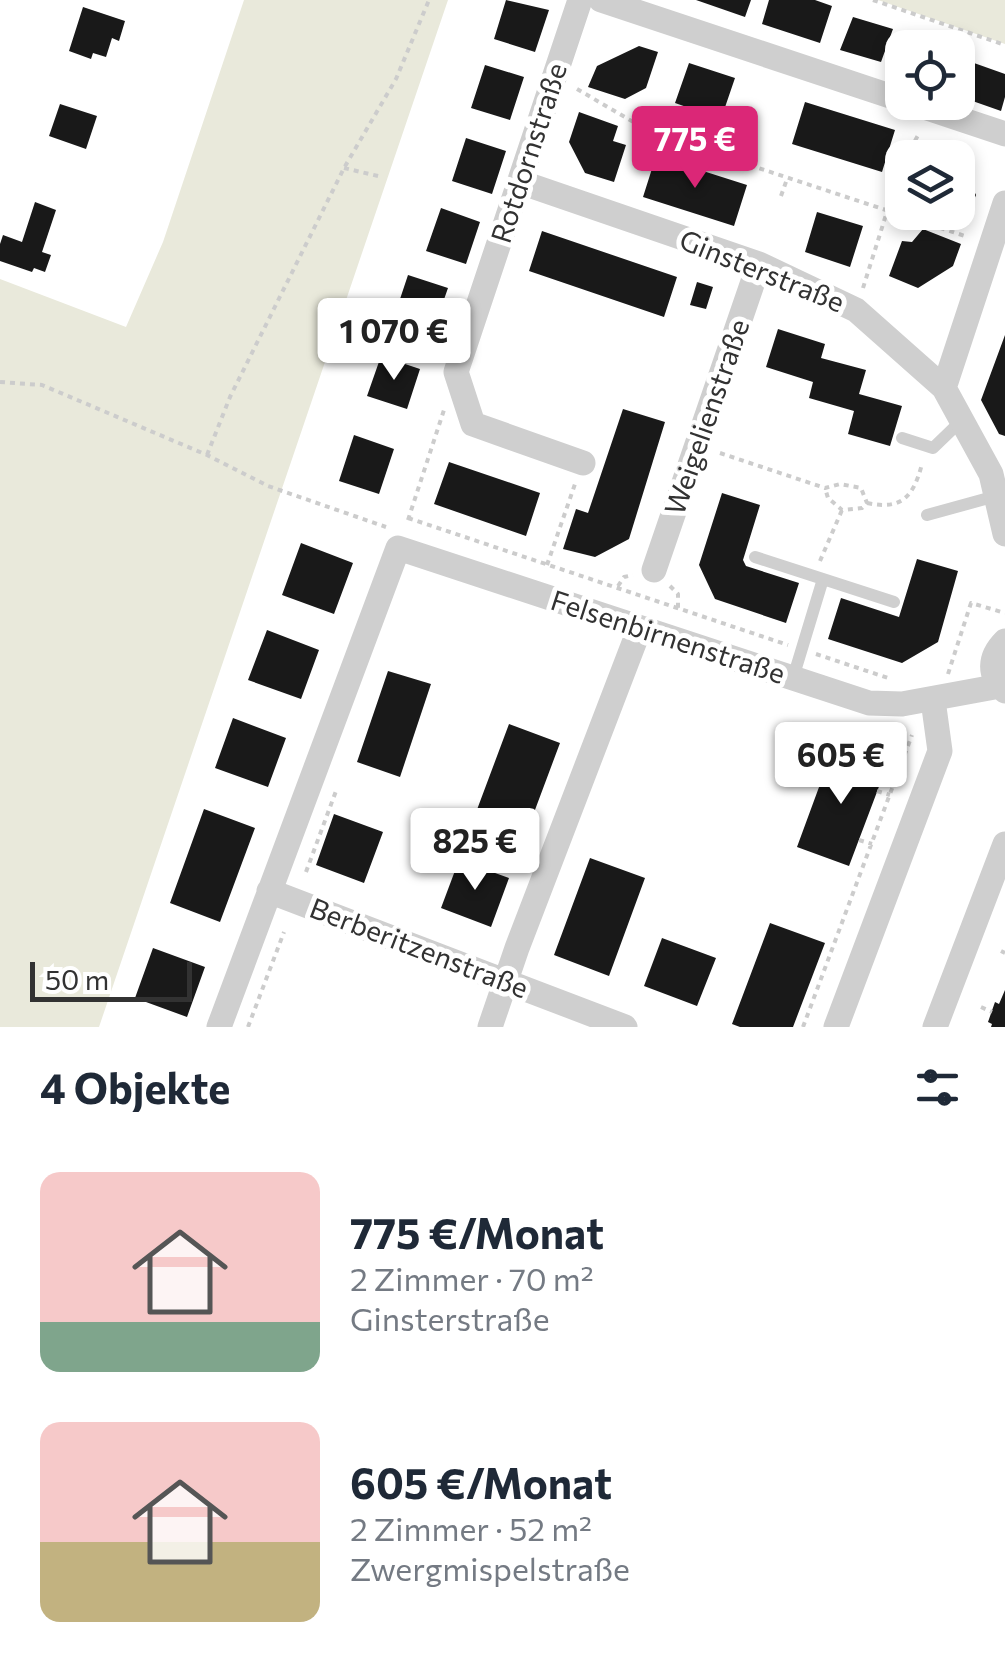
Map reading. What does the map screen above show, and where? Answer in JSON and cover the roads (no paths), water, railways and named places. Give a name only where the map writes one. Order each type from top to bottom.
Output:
[{"type":"street","name":"Rotdornstraße","points":[[580,0],[456,372],[473,424],[583,463]]},
{"type":"street","points":[[601,0],[885,95]]},
{"type":"street","points":[[962,120],[1005,134]]},
{"type":"street","name":"Ginsterstraße","points":[[520,182],[759,264],[856,310],[944,388],[990,474],[1005,534]]},
{"type":"street","points":[[944,388],[1005,203]]},
{"type":"street","name":"Weigelienstraße","points":[[654,570],[759,264]]},
{"type":"street","name":"Felsenbirnenstraße","points":[[269,892],[401,540],[640,630],[869,702],[932,700],[1002,688]]},
{"type":"street","points":[[490,1027],[640,630]]},
{"type":"street","points":[[1002,688],[995,678],[992,660],[1005,641]]},
{"type":"street","points":[[836,1027],[940,751],[932,700]]},
{"type":"street","points":[[935,1027],[1005,844]]},
{"type":"street","points":[[219,1027],[269,892]]},
{"type":"street","name":"Berberitzenstraße","points":[[269,892],[625,1027]]},
{"type":"lane","points":[[902,438],[933,448],[962,420]]},
{"type":"lane","points":[[926,515],[996,496]]},
{"type":"lane","points":[[755,557],[894,602]]},
{"type":"lane","points":[[792,678],[818,577]]}]
